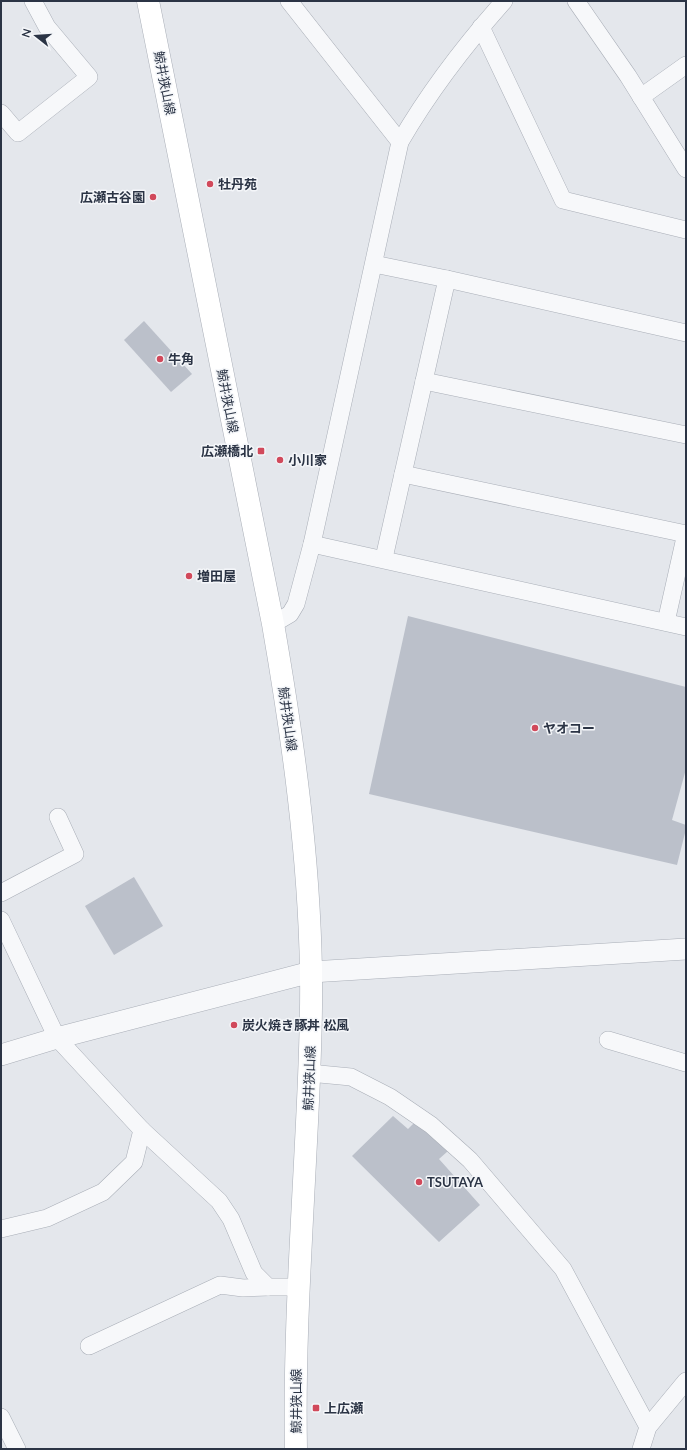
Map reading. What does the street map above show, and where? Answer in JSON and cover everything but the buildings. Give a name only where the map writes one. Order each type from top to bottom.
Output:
[{"type":"main road","name":"鯨井狭山線","points":[[148,1],[273,624],[288,709],[296,777],[306,878],[311,972],[309,1073],[295,1400],[296,1449]]},
{"type":"street","points":[[1,113],[18,133],[89,77],[47,27],[33,1]]},
{"type":"street","points":[[289,1],[400,142]]},
{"type":"street","points":[[273,624],[290,614],[296,604],[312,544],[400,142],[422,104],[481,27],[504,1]]},
{"type":"street","points":[[576,1],[641,97],[686,169]]},
{"type":"street","points":[[481,27],[563,200],[686,230]]},
{"type":"street","points":[[641,97],[686,65]]},
{"type":"street","points":[[374,264],[686,333]]},
{"type":"street","points":[[384,558],[447,279]]},
{"type":"street","points":[[424,380],[686,435]]},
{"type":"street","points":[[403,474],[686,534],[666,622]]},
{"type":"street","points":[[312,544],[384,558],[686,627]]},
{"type":"street","points":[[1,893],[75,854],[58,816]]},
{"type":"street","points":[[1,920],[57,1038],[142,1130],[219,1201],[231,1219],[254,1273],[268,1287]]},
{"type":"street","points":[[1,1055],[57,1038],[311,972],[686,949]]},
{"type":"street","points":[[608,1040],[686,1063]]},
{"type":"street","points":[[309,1073],[351,1077],[390,1097],[431,1125],[470,1160],[563,1269],[648,1427]]},
{"type":"street","points":[[1,1229],[47,1218],[103,1192],[134,1162],[142,1130]]},
{"type":"street","points":[[88,1346],[220,1285],[243,1288],[299,1287]]},
{"type":"street","points":[[641,1449],[648,1427],[686,1381]]},
{"type":"street","points":[[1,1417],[17,1449]]},
{"type":"place","name":"牡丹苑","points":[[210,184]]},
{"type":"place","name":"広瀬古谷園","points":[[153,197]]},
{"type":"place","name":"牛角","points":[[160,359]]},
{"type":"place","name":"広瀬橋北","points":[[261,451]]},
{"type":"place","name":"小川家","points":[[280,460]]},
{"type":"place","name":"増田屋","points":[[189,576]]},
{"type":"place","name":"ヤオコー","points":[[535,728]]},
{"type":"place","name":"炭火焼き豚丼 松風","points":[[234,1025]]},
{"type":"place","name":"TSUTAYA","points":[[419,1182]]},
{"type":"place","name":"上広瀬","points":[[316,1408]]}]
